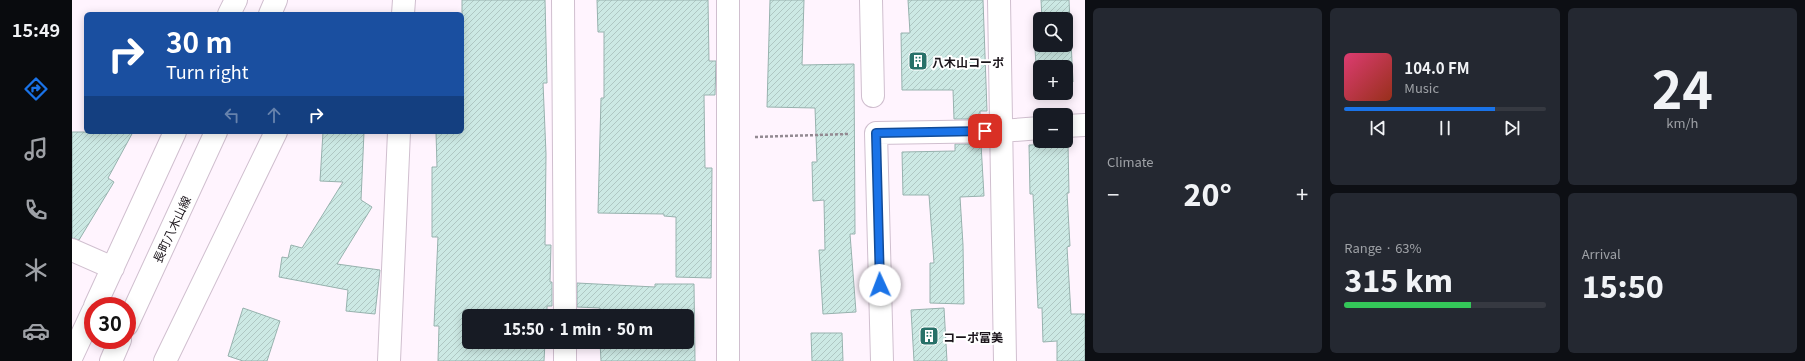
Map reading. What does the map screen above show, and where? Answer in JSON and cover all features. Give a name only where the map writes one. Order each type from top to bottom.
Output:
[{"type":"street","points":[[230,12],[236,0]]},
{"type":"street","points":[[271,12],[276,0]]},
{"type":"street","points":[[403,12],[404,0]]},
{"type":"street","points":[[563,0],[565,309]]},
{"type":"street","points":[[728,0],[728,361]]},
{"type":"street","points":[[871,0],[873,96]]},
{"type":"street","points":[[999,0],[1005,361]]},
{"type":"street","points":[[1073,126],[1085,125]]},
{"type":"street","points":[[882,361],[876,133],[1001,131],[1033,129]]},
{"type":"street","points":[[99,297],[174,134]]},
{"type":"street","name":"長町八木山線","points":[[136,306],[215,134]]},
{"type":"street","points":[[165,361],[275,134]]},
{"type":"street","points":[[389,361],[399,134]]},
{"type":"street","points":[[72,250],[113,268]]},
{"type":"street","points":[[72,356],[84,330]]},
{"type":"street","points":[[111,361],[116,349]]},
{"type":"street","points":[[565,349],[565,361]]},
{"type":"path","points":[[727,137],[876,133]]},
{"type":"building","points":[[462,0],[545,0],[547,83],[543,83],[546,154],[545,245],[551,245],[550,282],[552,282],[552,306],[547,306],[547,309],[462,309],[462,349],[545,349],[544,361],[438,361],[439,326],[434,326],[438,237],[432,237],[432,167],[437,167],[436,134],[464,134],[464,12],[462,12]]},
{"type":"building","points":[[597,0],[708,0],[709,61],[716,61],[715,95],[704,95],[705,168],[712,168],[711,278],[676,277],[676,217],[664,216],[664,214],[598,213],[601,98],[604,98],[604,32],[598,32]]},
{"type":"building","points":[[770,0],[804,0],[802,65],[854,64],[855,234],[850,234],[856,312],[823,314],[819,250],[825,250],[824,200],[813,201],[812,162],[817,162],[815,108],[767,107]]},
{"type":"building","points":[[908,0],[983,0],[987,111],[980,111],[980,119],[954,119],[953,90],[902,90],[901,33],[910,33]]},
{"type":"building","points":[[1041,0],[1069,0],[1070,12],[1042,12]]},
{"type":"building","points":[[1035,52],[1072,52],[1072,60],[1036,60]]},
{"type":"building","points":[[72,132],[84,132],[84,134],[132,134],[108,178],[114,182],[79,240],[72,238]]},
{"type":"building","points":[[323,134],[364,134],[361,200],[372,207],[337,264],[380,270],[375,314],[346,311],[348,290],[279,277],[282,257],[288,258],[291,245],[302,248],[343,182],[320,181]]},
{"type":"building","points":[[955,144],[981,144],[984,196],[960,197],[963,245],[964,304],[930,303],[930,263],[934,263],[929,195],[903,195],[902,152],[955,151]]},
{"type":"building","points":[[1029,145],[1033,145],[1033,148],[1068,148],[1069,193],[1067,193],[1070,246],[1067,247],[1071,314],[1085,314],[1085,361],[1057,361],[1057,341],[1043,342],[1042,308],[1038,308],[1033,194],[1030,194]]},
{"type":"building","points":[[577,283],[655,287],[655,284],[694,284],[695,361],[601,361],[600,349],[694,349],[694,309],[600,309],[577,307]]},
{"type":"building","points":[[243,308],[280,321],[267,361],[243,361],[228,356]]},
{"type":"building","name":"コーポ富美","points":[[944,308],[947,361],[914,361],[911,310]]},
{"type":"building","points":[[811,333],[842,333],[843,361],[812,361]]},
{"type":"place","name":"八木山コーポ","points":[[918,61]]},
{"type":"place","name":"コーポ富美","points":[[929,336]]},
{"type":"route","points":[[880,285],[876,133],[985,131]]}]
